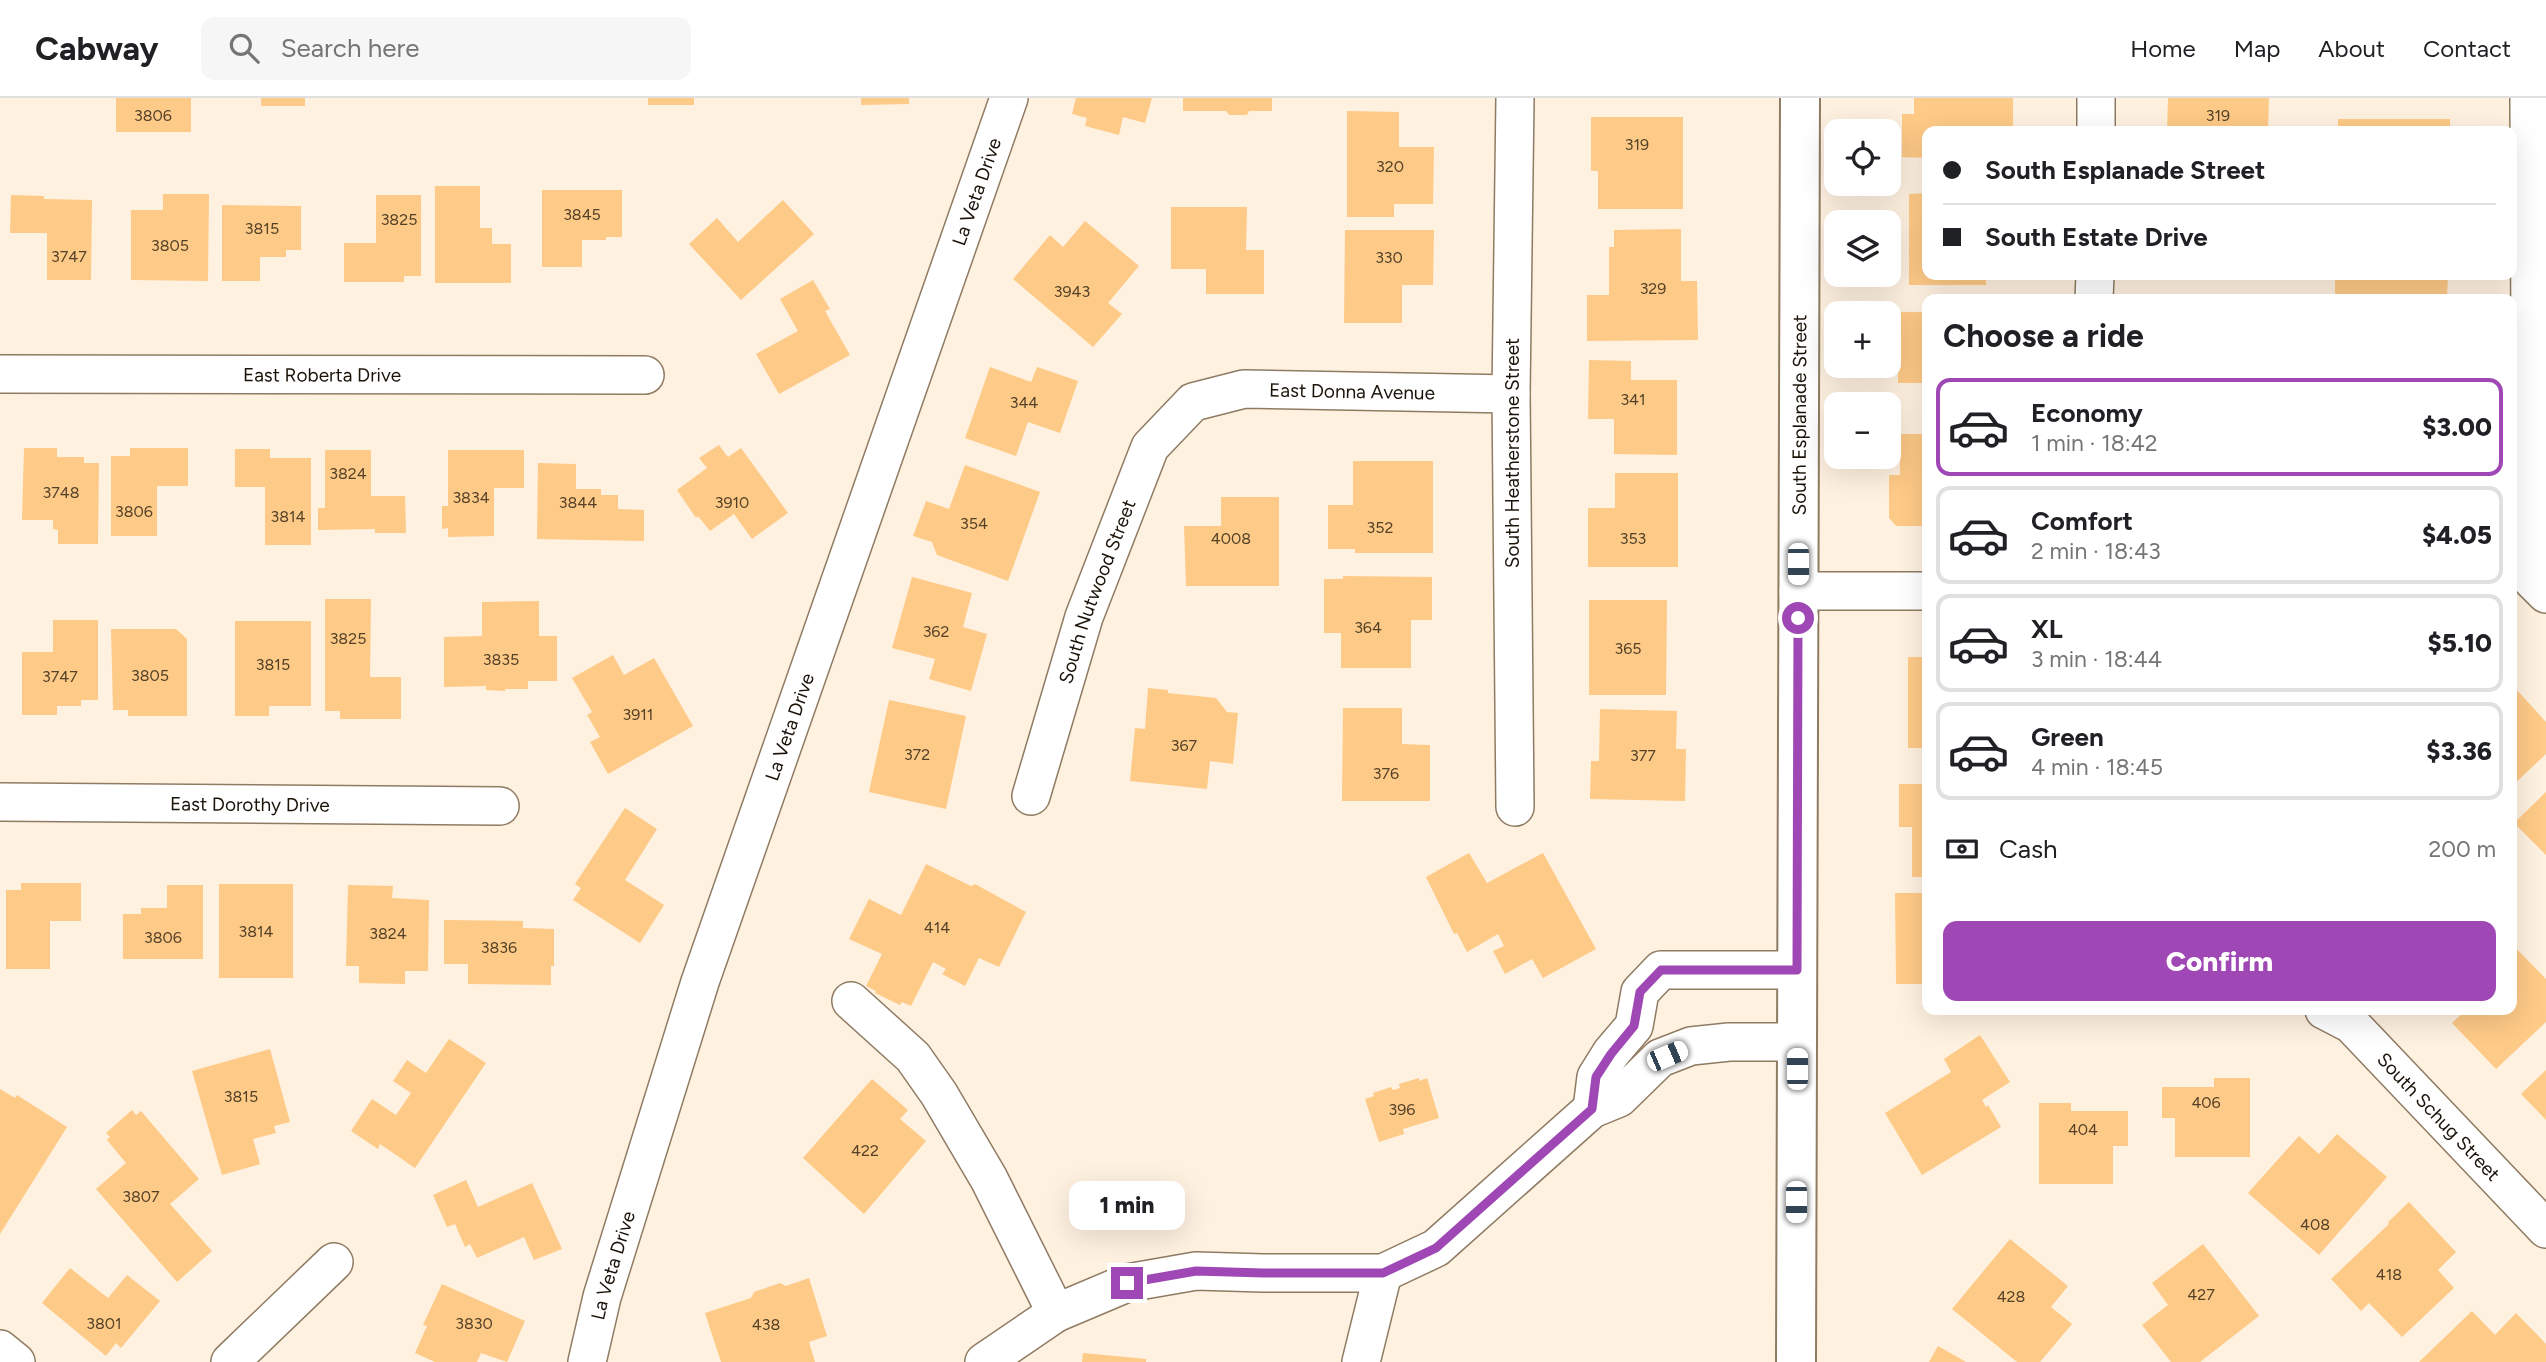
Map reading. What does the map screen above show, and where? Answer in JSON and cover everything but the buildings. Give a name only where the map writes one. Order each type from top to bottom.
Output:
[{"type":"main road","name":"South Esplanade Street","points":[[1796,1362],[1800,98]]},
{"type":"street","name":"La Veta Drive","points":[[587,1362],[602,1297],[700,982],[1009,98]]},
{"type":"street","name":"South Heatherstone Street","points":[[1515,807],[1511,394],[1516,98]]},
{"type":"street","points":[[2096,98],[2096,126]]},
{"type":"street","points":[[2529,98],[2532,579],[2546,594]]},
{"type":"street","name":"East Roberta Drive","points":[[0,374],[645,375]]},
{"type":"street","name":"East Donna Avenue","points":[[1193,402],[1244,389],[1511,394]]},
{"type":"street","name":"South Nutwood Street","points":[[1031,796],[1084,617],[1150,447],[1193,402]]},
{"type":"street","points":[[1798,591],[1922,591]]},
{"type":"street","name":"East Dorothy Drive","points":[[0,802],[500,806]]},
{"type":"street","points":[[1592,1109],[1596,1077],[1634,1026],[1640,992],[1661,970],[1797,970]]},
{"type":"street","points":[[851,1001],[913,1057],[939,1094],[989,1179],[1056,1313]]},
{"type":"street","name":"South Schug Street","points":[[2334,1015],[2351,1024],[2546,1229]]},
{"type":"street","points":[[1635,1020],[1667,1056]]},
{"type":"street","points":[[984,1362],[1056,1313],[1127,1283],[1196,1271],[1383,1273],[1436,1248],[1592,1109],[1619,1098],[1660,1058],[1691,1046],[1729,1042],[1797,1042]]},
{"type":"street","points":[[230,1362],[334,1262]]},
{"type":"street","points":[[1361,1362],[1383,1273]]},
{"type":"street","points":[[0,1349],[16,1362]]},
{"type":"route","points":[[1127,1283],[1196,1271],[1383,1273],[1401,1265],[1436,1248],[1592,1109],[1596,1077],[1634,1026],[1640,992],[1661,970],[1797,970],[1798,618]]}]
